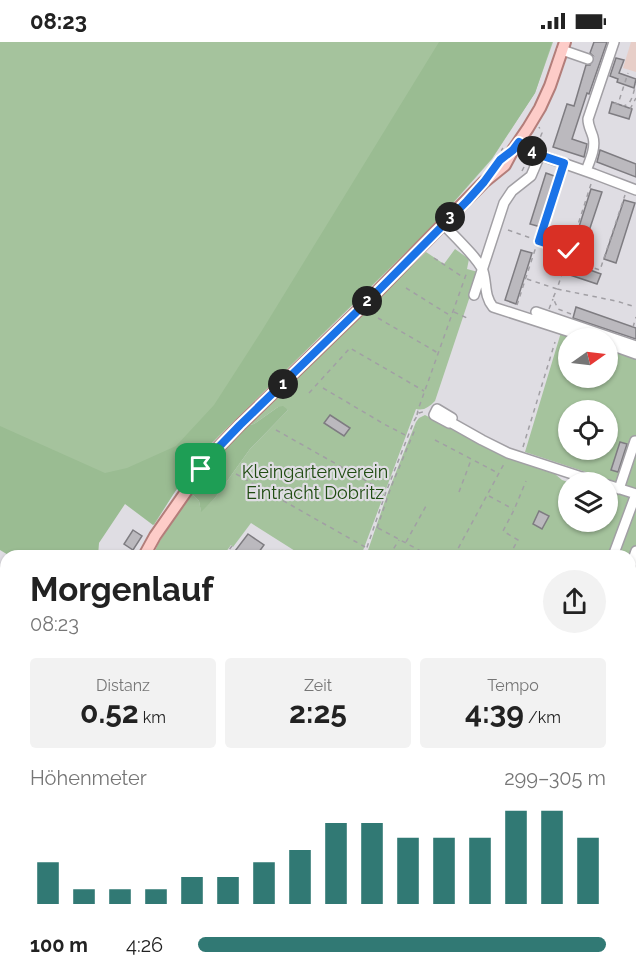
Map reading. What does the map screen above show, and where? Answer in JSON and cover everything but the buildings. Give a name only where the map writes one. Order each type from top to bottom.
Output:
[{"type":"main road","points":[[484,182],[535,119],[545,98],[563,46]]},
{"type":"main road","points":[[147,550],[213,453],[484,182],[505,165],[512,146]]},
{"type":"street","points":[[590,172],[594,147],[588,118],[614,42]]},
{"type":"street","points":[[563,46],[588,58]]},
{"type":"street","points":[[512,146],[590,172],[631,191]]},
{"type":"street","points":[[474,296],[504,203],[512,191],[531,176],[540,155]]},
{"type":"street","points":[[443,224],[483,270],[486,294],[493,307],[558,328]]},
{"type":"street","points":[[536,312],[636,346]]},
{"type":"street","points":[[618,348],[636,354]]},
{"type":"street","points":[[435,412],[437,409],[448,415],[452,418],[450,422],[508,453],[566,472]]},
{"type":"street","points":[[615,550],[636,494],[619,489],[636,439]]},
{"type":"path","points":[[614,103],[618,104],[628,74]]},
{"type":"path","points":[[622,106],[629,104],[636,84]]},
{"type":"path","points":[[630,109],[636,98]]},
{"type":"path","points":[[539,141],[544,144]]},
{"type":"path","points":[[500,160],[496,157],[512,146]]},
{"type":"path","points":[[516,309],[564,163]]},
{"type":"path","points":[[547,315],[567,259],[590,172]]},
{"type":"path","points":[[567,259],[600,270],[631,191]]},
{"type":"path","points":[[508,230],[569,251]]},
{"type":"path","points":[[434,258],[465,279]]},
{"type":"path","points":[[375,527],[386,492],[417,416],[467,272]]},
{"type":"path","points":[[526,279],[557,289],[636,307]]},
{"type":"path","points":[[406,288],[452,316]]},
{"type":"path","points":[[553,298],[558,309],[571,314]]},
{"type":"path","points":[[454,312],[467,318]]},
{"type":"path","points":[[633,327],[636,317]]},
{"type":"path","points":[[378,318],[439,354]]},
{"type":"path","points":[[520,457],[555,342]]},
{"type":"path","points":[[309,393],[350,348],[425,391]]},
{"type":"path","points":[[323,388],[408,436]]},
{"type":"path","points":[[417,416],[427,411],[435,412]]},
{"type":"path","points":[[236,474],[367,548],[416,427]]},
{"type":"path","points":[[276,430],[386,492]]},
{"type":"path","points":[[435,440],[498,474]]},
{"type":"path","points":[[457,550],[508,453]]},
{"type":"path","points":[[459,492],[471,459]]},
{"type":"path","points":[[512,550],[518,540],[503,531],[526,481]]},
{"type":"path","points":[[487,495],[514,510]]},
{"type":"path","points":[[406,543],[426,506]]},
{"type":"path","points":[[375,527],[419,550]]},
{"type":"path","points":[[393,550],[399,539]]},
{"type":"path","points":[[229,550],[232,546]]},
{"type":"shaded area","points":[[631,42],[636,42],[636,72],[623,68]]},
{"type":"green space","points":[[0,42],[553,42],[535,93],[492,159],[432,227],[206,449],[154,525],[126,502],[0,546]]},
{"type":"green space","points":[[439,42],[552,42],[535,93],[492,158],[432,226],[206,448],[153,525],[125,504],[99,543],[98,550],[0,550],[0,426],[105,473],[127,468],[176,446],[214,405]]},
{"type":"green space","name":"Kleingartenverein Eintracht Dobritz","points":[[455,249],[469,259],[467,269],[478,272],[435,401],[426,408],[416,409],[363,550],[294,550],[251,523],[233,547],[231,545],[227,550],[156,550],[191,493],[199,501],[201,511],[215,498],[250,449],[288,410],[278,407],[254,424],[248,425],[426,252],[444,264]]},
{"type":"green space","points":[[558,342],[558,388],[618,388],[618,346],[636,352],[636,550],[368,550],[416,422],[425,415],[507,458],[558,477],[558,532],[618,532],[618,472],[586,472],[525,452]]},
{"type":"green space","points":[[283,406],[288,410],[250,449],[215,498],[201,512],[199,501],[191,493],[220,455],[248,425],[254,424]]},
{"type":"tunnel","points":[[588,59],[603,64]]},
{"type":"route","points":[[201,469],[240,425],[467,201],[500,160],[519,142],[532,152],[564,163],[539,241],[569,251]]}]
